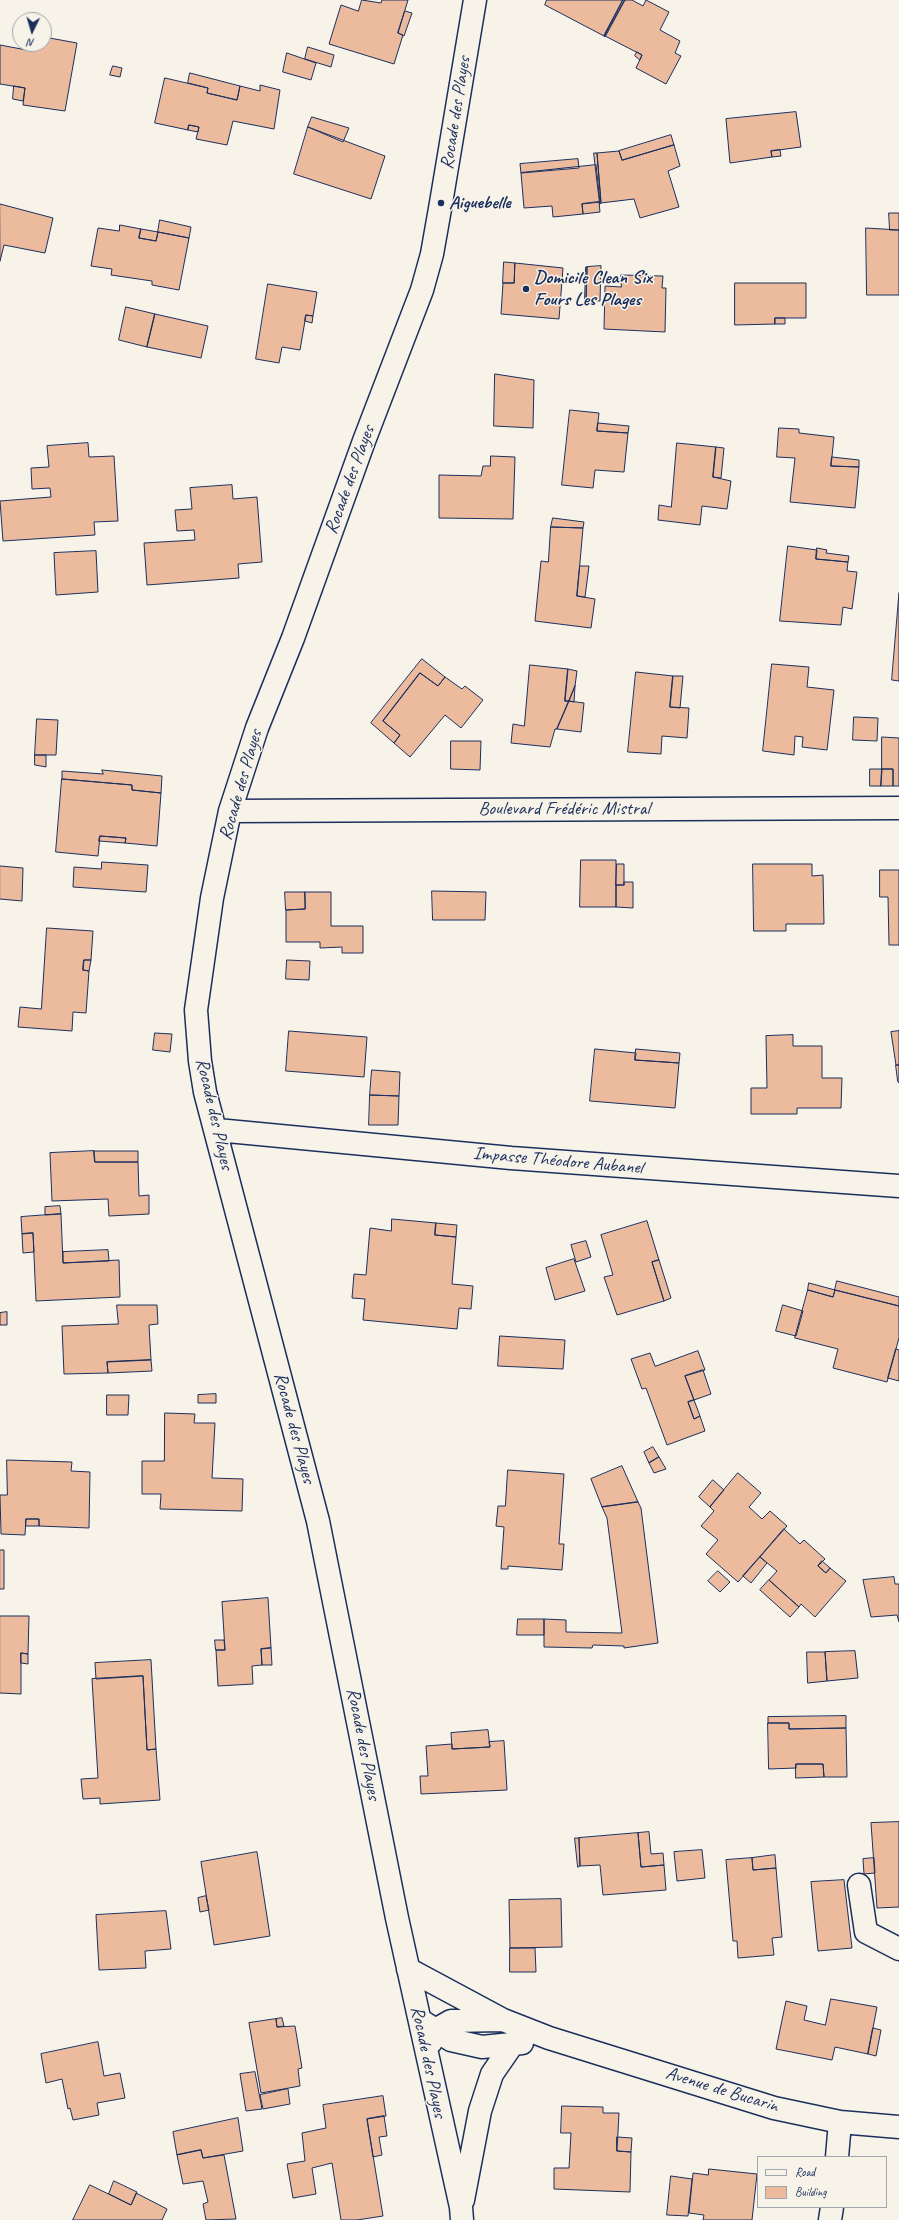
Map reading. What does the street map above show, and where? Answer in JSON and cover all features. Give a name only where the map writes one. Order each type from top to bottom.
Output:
[{"type":"street","name":"Rocade des Playes","points":[[462,2213],[427,2055],[427,2025],[408,1969],[318,1521],[217,1130],[205,1092],[200,1061],[196,1010],[212,898],[230,811],[257,728],[293,638],[364,440],[422,290],[432,254],[475,0]]},
{"type":"street","name":"Boulevard Frédéric Mistral","points":[[230,811],[899,808]]},
{"type":"street","name":"Impasse Théodore Aubanel","points":[[217,1130],[511,1158],[899,1186]]},
{"type":"street","points":[[859,1885],[866,1932],[899,1949]]},
{"type":"street","name":"Avenue de Bucarin","points":[[408,1969],[502,2020],[549,2038],[774,2108],[840,2122],[899,2127]]},
{"type":"street","name":"Avenue de Bucarin","points":[[427,2025],[451,2021],[502,2020]]},
{"type":"street","name":"Avenue de Bucarin","points":[[427,2025],[451,2040],[482,2047],[512,2045],[549,2038]]},
{"type":"street","points":[[462,2213],[480,2111],[492,2074],[512,2045]]},
{"type":"street","points":[[837,2156],[840,2122]]},
{"type":"street","points":[[830,2220],[832,2208]]},
{"type":"building","points":[[362,0],[381,3],[382,0],[408,0],[398,33],[403,35],[394,64],[329,44],[341,5],[358,11]]},
{"type":"building","points":[[547,0],[623,0],[604,36],[545,5]]},
{"type":"building","points":[[623,0],[625,0],[605,37],[604,36]]},
{"type":"building","points":[[625,0],[632,0],[643,6],[646,0],[669,12],[660,30],[680,41],[675,53],[681,56],[666,84],[636,68],[642,55],[605,36]]},
{"type":"building","points":[[405,11],[412,13],[404,36],[398,33]]},
{"type":"building","points":[[52,38],[77,43],[65,111],[23,105],[25,88],[0,84],[0,45],[12,47],[12,52],[52,52]]},
{"type":"building","points":[[308,47],[334,55],[331,67],[305,59]]},
{"type":"building","points":[[637,52],[642,55],[640,60],[635,56]]},
{"type":"building","points":[[287,53],[316,63],[311,80],[283,72]]},
{"type":"building","points":[[113,66],[122,68],[120,77],[110,75]]},
{"type":"building","points":[[190,73],[240,86],[237,100],[207,93],[208,88],[188,83]]},
{"type":"building","points":[[165,78],[208,88],[207,93],[237,100],[240,86],[260,91],[260,85],[280,90],[274,129],[233,121],[227,145],[196,139],[199,127],[189,125],[188,130],[155,123]]},
{"type":"building","points":[[14,86],[25,88],[23,101],[13,99]]},
{"type":"building","points":[[796,112],[801,147],[771,151],[772,157],[730,163],[726,119]]},
{"type":"building","points":[[312,117],[349,128],[343,142],[308,127]]},
{"type":"building","points":[[189,125],[199,127],[198,132],[188,130]]},
{"type":"building","points":[[308,127],[385,156],[371,199],[294,174]]},
{"type":"building","points":[[671,135],[674,145],[622,160],[619,151]]},
{"type":"building","points":[[674,145],[680,166],[668,171],[679,207],[640,218],[634,199],[601,203],[597,153],[619,151],[622,160]]},
{"type":"building","points":[[780,150],[781,156],[772,157],[771,151]]},
{"type":"building","points":[[594,153],[597,153],[600,204]]},
{"type":"building","points":[[578,159],[579,168],[521,173],[520,164]]},
{"type":"building","points":[[596,165],[600,202],[582,204],[583,214],[553,217],[552,206],[524,208],[521,173]]},
{"type":"building","points":[[599,202],[600,212],[583,214],[582,204]]},
{"type":"building","points":[[0,204],[53,218],[45,253],[4,245],[0,261]]},
{"type":"building","points":[[889,213],[899,213],[899,230],[890,230]]},
{"type":"building","points":[[160,220],[191,227],[189,238],[158,232]]},
{"type":"building","points":[[120,225],[141,229],[139,238],[156,241],[158,232],[189,238],[179,290],[152,285],[152,281],[111,275],[112,269],[91,266],[98,228],[119,231]]},
{"type":"building","points":[[866,228],[899,230],[899,295],[867,295]]},
{"type":"building","points":[[141,229],[158,232],[156,241],[139,238]]},
{"type":"building","points":[[504,262],[515,263],[514,283],[503,283]]},
{"type":"building","points":[[515,263],[563,268],[559,319],[501,314],[503,283],[514,283]]},
{"type":"building","points":[[601,266],[600,301],[586,300],[587,267]]},
{"type":"building","points":[[586,267],[587,267],[585,300]]},
{"type":"building","points":[[621,275],[663,276],[662,288],[666,288],[665,332],[604,329],[605,286],[621,287]]},
{"type":"building","points":[[735,283],[806,283],[806,318],[775,318],[775,324],[735,325]]},
{"type":"building","points":[[268,284],[317,292],[313,316],[306,315],[300,350],[282,347],[279,363],[256,359]]},
{"type":"building","points":[[126,307],[155,314],[147,347],[119,340]]},
{"type":"building","points":[[155,314],[208,326],[201,358],[147,347]]},
{"type":"building","points":[[306,315],[313,316],[312,323],[305,321]]},
{"type":"building","points":[[775,318],[785,318],[785,324],[775,324]]},
{"type":"building","points":[[495,374],[534,380],[533,428],[494,426]]},
{"type":"building","points":[[570,410],[599,413],[597,431],[628,433],[624,472],[595,470],[593,488],[562,485]]},
{"type":"building","points":[[598,423],[629,426],[628,433],[597,431]]},
{"type":"building","points":[[779,428],[799,429],[799,433],[834,437],[831,466],[859,467],[855,508],[790,502],[795,458],[777,457]]},
{"type":"building","points":[[88,443],[89,457],[114,456],[118,521],[94,522],[95,535],[3,541],[0,501],[51,497],[50,488],[32,489],[31,468],[49,467],[47,446]]},
{"type":"building","points":[[677,443],[716,447],[713,477],[731,481],[727,509],[702,506],[700,525],[658,520],[659,505],[671,507]]},
{"type":"building","points":[[716,447],[724,448],[721,478],[713,477]]},
{"type":"building","points":[[491,456],[515,457],[513,519],[439,518],[439,475],[481,476],[483,466],[490,466]]},
{"type":"building","points":[[832,457],[859,460],[859,467],[831,466]]},
{"type":"building","points":[[232,485],[233,499],[257,497],[262,562],[238,564],[239,578],[147,585],[144,543],[195,540],[194,530],[177,531],[175,510],[192,509],[190,488]]},
{"type":"building","points":[[553,518],[584,522],[583,528],[551,527]]},
{"type":"building","points":[[551,527],[583,528],[577,596],[595,599],[591,628],[535,621],[541,561],[548,562]]},
{"type":"building","points":[[788,546],[817,550],[816,559],[848,562],[847,571],[857,572],[852,609],[843,607],[841,625],[780,621]]},
{"type":"building","points":[[817,548],[827,550],[826,553],[849,556],[848,562],[816,559]]},
{"type":"building","points":[[96,551],[98,592],[56,595],[54,553]]},
{"type":"building","points":[[580,566],[589,566],[585,597],[577,596]]},
{"type":"building","points":[[899,593],[899,681],[892,680]]},
{"type":"building","points":[[422,659],[445,677],[438,686],[420,673],[383,721],[400,735],[394,743],[371,723]]},
{"type":"building","points":[[772,664],[809,667],[807,687],[834,690],[827,750],[802,747],[803,737],[795,736],[794,755],[763,751]]},
{"type":"building","points":[[530,665],[568,669],[565,701],[569,701],[557,729],[555,729],[550,747],[511,743],[513,724],[524,726]]},
{"type":"building","points":[[568,669],[577,671],[575,686],[569,701],[565,701]]},
{"type":"building","points":[[636,672],[673,676],[670,707],[689,708],[687,738],[662,736],[661,754],[628,752]]},
{"type":"building","points":[[420,673],[438,686],[445,677],[462,689],[465,686],[483,700],[461,728],[445,715],[410,757],[394,743],[400,735],[383,721]]},
{"type":"building","points":[[673,676],[683,676],[680,708],[670,707]]},
{"type":"building","points":[[575,686],[574,702],[569,701]]},
{"type":"building","points":[[569,701],[584,703],[581,732],[557,729]]},
{"type":"building","points":[[854,717],[878,718],[877,741],[853,740]]},
{"type":"building","points":[[37,719],[58,720],[56,755],[35,755]]},
{"type":"building","points":[[882,737],[899,738],[899,786],[893,786],[893,769],[882,769]]},
{"type":"building","points":[[451,741],[481,741],[480,770],[451,769]]},
{"type":"building","points":[[35,755],[46,755],[46,767],[35,765]]},
{"type":"building","points":[[870,769],[882,769],[881,786],[870,786]]},
{"type":"building","points":[[882,769],[893,769],[893,786],[881,786]]},
{"type":"building","points":[[102,770],[162,776],[161,793],[132,790],[132,785],[62,779],[62,771],[103,774]]},
{"type":"building","points":[[62,779],[132,785],[132,790],[161,793],[157,846],[125,843],[126,838],[100,836],[98,856],[56,852]]},
{"type":"building","points":[[100,836],[126,838],[125,843],[99,841]]},
{"type":"building","points":[[581,860],[616,860],[616,907],[580,907]]},
{"type":"building","points":[[102,862],[148,865],[146,892],[73,887],[74,867],[101,869]]},
{"type":"building","points":[[617,864],[624,864],[624,885],[616,885]]},
{"type":"building","points":[[753,864],[812,864],[812,876],[823,875],[824,924],[786,924],[786,931],[754,931]]},
{"type":"building","points":[[0,866],[23,868],[22,901],[0,899]]},
{"type":"building","points":[[880,870],[899,870],[899,945],[889,945],[888,897],[880,897]]},
{"type":"building","points":[[624,882],[633,882],[633,908],[616,907],[616,885],[624,885]]},
{"type":"building","points":[[432,891],[486,892],[485,920],[433,920]]},
{"type":"building","points":[[285,892],[305,892],[305,909],[286,910]]},
{"type":"building","points":[[305,892],[331,892],[331,926],[363,926],[363,953],[342,953],[342,947],[320,948],[320,942],[286,942],[286,910],[305,909]]},
{"type":"building","points":[[47,928],[93,931],[91,960],[84,960],[83,970],[89,971],[86,1013],[73,1012],[72,1031],[18,1027],[20,1007],[41,1009]]},
{"type":"building","points":[[84,960],[91,960],[89,971],[83,970]]},
{"type":"building","points":[[287,960],[310,961],[309,980],[286,979]]},
{"type":"building","points":[[289,1031],[367,1037],[364,1077],[286,1071]]},
{"type":"building","points":[[899,1031],[899,1065],[896,1065],[891,1032]]},
{"type":"building","points":[[155,1033],[172,1034],[170,1052],[153,1050]]},
{"type":"building","points":[[793,1035],[793,1046],[822,1046],[822,1078],[842,1078],[841,1108],[797,1108],[797,1114],[751,1114],[751,1088],[767,1088],[766,1036]]},
{"type":"building","points":[[595,1049],[636,1053],[635,1060],[679,1063],[675,1108],[590,1101]]},
{"type":"building","points":[[636,1049],[680,1053],[679,1063],[635,1060]]},
{"type":"building","points":[[896,1065],[899,1065],[899,1083],[898,1082]]},
{"type":"building","points":[[372,1070],[400,1072],[399,1096],[370,1095]]},
{"type":"building","points":[[370,1095],[399,1096],[398,1125],[369,1125]]},
{"type":"building","points":[[94,1151],[95,1162],[138,1162],[139,1196],[149,1195],[149,1214],[109,1216],[108,1199],[52,1201],[50,1153]]},
{"type":"building","points":[[94,1151],[138,1151],[138,1162],[95,1162]]},
{"type":"building","points":[[60,1206],[61,1214],[45,1215],[45,1207]]},
{"type":"building","points":[[61,1214],[63,1263],[119,1260],[120,1297],[36,1301],[33,1233],[22,1234],[21,1217]]},
{"type":"building","points":[[392,1219],[436,1223],[435,1235],[456,1237],[452,1284],[473,1286],[471,1309],[459,1308],[457,1329],[363,1320],[365,1299],[352,1298],[354,1274],[366,1275],[370,1228],[391,1231]]},
{"type":"building","points":[[647,1221],[659,1260],[652,1262],[664,1301],[617,1315],[604,1277],[613,1275],[601,1235]]},
{"type":"building","points":[[436,1223],[457,1225],[456,1237],[435,1235]]},
{"type":"building","points":[[33,1233],[34,1252],[23,1253],[22,1234]]},
{"type":"building","points":[[586,1241],[591,1257],[576,1262],[571,1245]]},
{"type":"building","points":[[108,1250],[109,1261],[63,1263],[63,1252]]},
{"type":"building","points":[[574,1259],[585,1291],[555,1300],[546,1268]]},
{"type":"building","points":[[659,1260],[671,1298],[664,1301],[652,1262]]},
{"type":"building","points":[[837,1281],[899,1297],[899,1306],[835,1290]]},
{"type":"building","points":[[809,1283],[835,1290],[833,1297],[808,1290]]},
{"type":"building","points":[[808,1290],[833,1297],[835,1290],[899,1306],[899,1338],[887,1382],[833,1368],[838,1349],[795,1338]]},
{"type":"building","points":[[117,1305],[157,1305],[158,1324],[149,1325],[151,1360],[107,1362],[108,1373],[64,1374],[62,1326],[118,1324]]},
{"type":"building","points":[[783,1305],[803,1311],[796,1336],[776,1331]]},
{"type":"building","points":[[7,1312],[7,1325],[0,1325],[0,1313]]},
{"type":"building","points":[[500,1336],[565,1340],[563,1369],[498,1366]]},
{"type":"building","points":[[896,1349],[899,1350],[899,1381],[888,1378]]},
{"type":"building","points":[[698,1351],[705,1370],[685,1376],[694,1400],[688,1402],[694,1419],[700,1416],[705,1431],[667,1445],[646,1388],[642,1389],[631,1359],[650,1353],[655,1366]]},
{"type":"building","points":[[151,1360],[152,1371],[108,1373],[107,1362]]},
{"type":"building","points":[[703,1370],[711,1394],[694,1400],[685,1376]]},
{"type":"building","points":[[216,1394],[216,1403],[198,1403],[198,1395]]},
{"type":"building","points":[[107,1395],[129,1395],[128,1415],[107,1415]]},
{"type":"building","points":[[694,1400],[700,1416],[694,1419],[688,1402]]},
{"type":"building","points":[[165,1413],[195,1414],[194,1423],[215,1423],[212,1478],[243,1479],[242,1511],[160,1509],[161,1494],[142,1494],[142,1461],[164,1461]]},
{"type":"building","points":[[653,1447],[659,1457],[649,1463],[644,1452]]},
{"type":"building","points":[[659,1457],[666,1469],[654,1473],[649,1463]]},
{"type":"building","points":[[7,1460],[72,1462],[71,1471],[90,1472],[89,1528],[39,1526],[39,1519],[26,1519],[25,1535],[1,1534],[0,1495],[7,1495]]},
{"type":"building","points":[[622,1466],[638,1502],[602,1507],[591,1479]]},
{"type":"building","points":[[508,1470],[564,1474],[559,1544],[564,1544],[562,1570],[508,1566],[508,1569],[501,1569],[504,1527],[496,1526],[498,1506],[505,1506]]},
{"type":"building","points":[[738,1473],[761,1493],[749,1507],[762,1519],[770,1511],[787,1526],[738,1582],[706,1554],[718,1540],[701,1526],[714,1511],[710,1507]]},
{"type":"building","points":[[713,1480],[724,1490],[710,1507],[699,1497]]},
{"type":"building","points":[[638,1502],[641,1508],[658,1643],[624,1648],[624,1646],[593,1645],[592,1648],[544,1647],[544,1619],[566,1620],[566,1632],[622,1633],[607,1518],[602,1507]]},
{"type":"building","points":[[26,1519],[39,1519],[39,1526],[26,1526]]},
{"type":"building","points":[[784,1529],[800,1544],[804,1540],[825,1559],[818,1566],[826,1573],[830,1568],[846,1581],[815,1617],[801,1604],[799,1607],[769,1580],[777,1571],[760,1557]]},
{"type":"building","points":[[0,1550],[4,1550],[4,1589],[0,1589]]},
{"type":"building","points":[[760,1557],[767,1563],[751,1583],[743,1576]]},
{"type":"building","points":[[822,1561],[830,1568],[826,1573],[818,1566]]},
{"type":"building","points":[[718,1571],[730,1582],[720,1592],[708,1581]]},
{"type":"building","points":[[894,1577],[895,1584],[899,1584],[899,1622],[897,1615],[871,1617],[863,1580]]},
{"type":"building","points":[[769,1580],[799,1607],[790,1617],[760,1590]]},
{"type":"building","points":[[268,1598],[271,1648],[261,1649],[262,1665],[252,1666],[253,1684],[218,1686],[216,1650],[225,1650],[222,1602]]},
{"type":"building","points":[[0,1616],[29,1616],[28,1654],[21,1653],[21,1694],[0,1693]]},
{"type":"building","points":[[518,1619],[544,1619],[544,1635],[517,1635]]},
{"type":"building","points":[[215,1640],[224,1640],[225,1650],[216,1650]]},
{"type":"building","points":[[271,1648],[272,1665],[262,1665],[261,1649]]},
{"type":"building","points":[[855,1651],[858,1678],[827,1681],[825,1652]]},
{"type":"building","points":[[807,1652],[825,1652],[827,1681],[808,1683]]},
{"type":"building","points":[[21,1653],[28,1654],[28,1664],[21,1663]]},
{"type":"building","points":[[151,1660],[156,1749],[147,1750],[143,1676],[96,1679],[95,1663]]},
{"type":"building","points":[[143,1676],[147,1750],[156,1749],[160,1800],[100,1804],[100,1798],[83,1799],[81,1779],[98,1778],[92,1679]]},
{"type":"building","points":[[846,1716],[846,1728],[789,1729],[789,1723],[768,1723],[768,1717]]},
{"type":"building","points":[[768,1723],[789,1723],[789,1729],[846,1728],[847,1777],[824,1777],[823,1764],[796,1764],[796,1768],[769,1769]]},
{"type":"building","points":[[488,1730],[490,1747],[452,1749],[451,1733]]},
{"type":"building","points":[[504,1741],[507,1790],[421,1794],[420,1776],[428,1776],[426,1746],[452,1744],[452,1749],[490,1747],[489,1742]]},
{"type":"building","points":[[796,1764],[823,1764],[824,1777],[796,1778]]},
{"type":"building","points":[[899,1822],[899,1907],[877,1908],[871,1823]]},
{"type":"building","points":[[649,1832],[651,1854],[663,1853],[664,1865],[641,1867],[638,1833]]},
{"type":"building","points":[[638,1833],[641,1867],[664,1865],[666,1890],[603,1895],[600,1865],[580,1866],[579,1838]]},
{"type":"building","points":[[575,1838],[579,1838],[580,1866],[578,1867]]},
{"type":"building","points":[[702,1850],[705,1878],[677,1881],[674,1852]]},
{"type":"building","points":[[257,1852],[270,1936],[214,1945],[201,1862]]},
{"type":"building","points":[[775,1855],[776,1868],[753,1870],[752,1858]]},
{"type":"building","points":[[752,1858],[753,1870],[776,1868],[782,1937],[772,1938],[774,1955],[738,1958],[737,1941],[733,1941],[726,1860]]},
{"type":"building","points":[[874,1858],[875,1873],[864,1874],[863,1859]]},
{"type":"building","points":[[844,1880],[852,1948],[818,1951],[811,1882]]},
{"type":"building","points":[[206,1896],[209,1910],[200,1912],[198,1898]]},
{"type":"building","points":[[561,1899],[562,1947],[510,1948],[509,1900]]},
{"type":"building","points":[[166,1911],[171,1949],[145,1951],[146,1968],[99,1970],[96,1915]]},
{"type":"building","points":[[510,1948],[535,1948],[536,1972],[510,1972]]},
{"type":"building","points":[[831,1999],[877,2007],[868,2054],[835,2047],[832,2060],[776,2049],[786,2001],[807,2006],[804,2020],[825,2025]]},
{"type":"building","points":[[282,2018],[284,2026],[277,2027],[276,2019]]},
{"type":"building","points":[[276,2019],[277,2027],[295,2026],[302,2068],[298,2069],[300,2086],[261,2093],[249,2023]]},
{"type":"building","points":[[873,2028],[881,2030],[876,2056],[868,2054]]},
{"type":"building","points":[[98,2042],[104,2076],[120,2073],[125,2098],[97,2103],[99,2115],[73,2120],[70,2108],[68,2109],[62,2079],[46,2083],[41,2054]]},
{"type":"building","points":[[255,2072],[262,2109],[246,2111],[240,2074]]},
{"type":"building","points":[[288,2089],[290,2104],[263,2109],[260,2095]]},
{"type":"building","points":[[383,2096],[386,2116],[367,2119],[383,2216],[357,2220],[341,2220],[332,2163],[312,2168],[316,2194],[293,2198],[287,2164],[305,2161],[302,2133],[326,2128],[323,2105]]},
{"type":"building","points":[[562,2106],[603,2107],[603,2113],[619,2113],[617,2151],[631,2152],[630,2192],[554,2189],[554,2168],[569,2168],[571,2133],[561,2133]]},
{"type":"building","points":[[384,2116],[387,2136],[379,2137],[382,2155],[373,2157],[367,2119]]},
{"type":"building","points":[[238,2118],[243,2151],[203,2158],[201,2150],[177,2155],[173,2132]]},
{"type":"building","points":[[617,2137],[632,2138],[631,2152],[617,2151]]},
{"type":"building","points":[[201,2150],[203,2158],[224,2155],[236,2219],[206,2220],[203,2204],[208,2202],[203,2181],[183,2184],[177,2155]]},
{"type":"building","points":[[709,2169],[757,2174],[752,2220],[703,2220],[704,2215],[689,2213],[693,2173],[708,2175]]},
{"type":"building","points":[[671,2176],[692,2179],[688,2216],[667,2215]]},
{"type":"building","points":[[114,2181],[137,2192],[131,2205],[109,2194]]},
{"type":"building","points":[[90,2185],[131,2205],[136,2193],[167,2209],[162,2220],[73,2220]]},
{"type":"place","name":"Aiguebelle","points":[[441,203]]},
{"type":"place","name":"Domicile Clean Six Fours Les Plages","points":[[526,289]]}]
